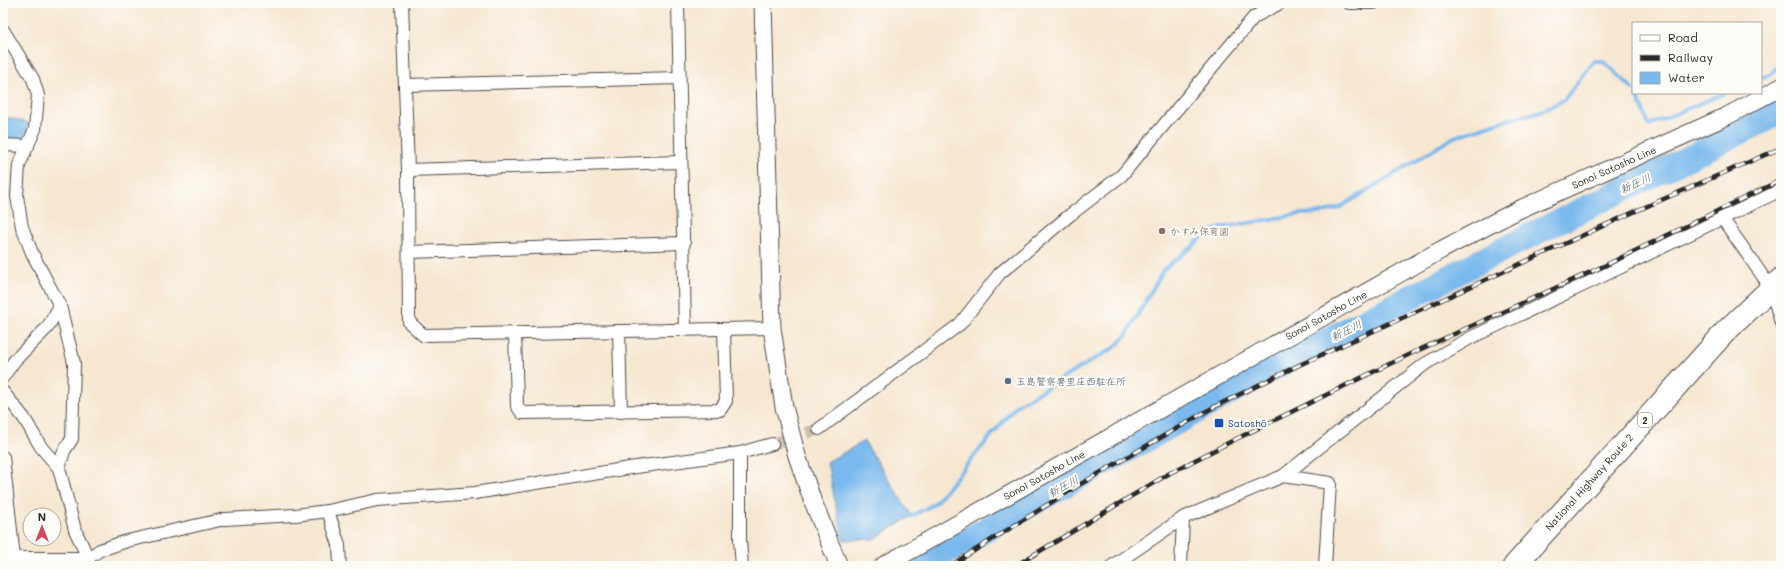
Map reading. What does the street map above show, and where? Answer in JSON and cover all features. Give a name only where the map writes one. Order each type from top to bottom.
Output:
[{"type":"highway","name":"National Highway Route 2","points":[[1514,566],[1726,331],[1776,283]]},
{"type":"main road","points":[[763,3],[772,328],[784,407],[797,456],[839,566]]},
{"type":"main road","name":"Sonoi Satosho Line","points":[[883,566],[1441,250],[1518,210],[1727,116],[1781,87]]},
{"type":"street","points":[[402,3],[408,170],[409,322],[423,335],[772,328]]},
{"type":"street","points":[[678,3],[680,162],[684,243],[685,329]]},
{"type":"street","points":[[819,429],[960,324],[1000,273],[1070,215],[1122,175],[1254,17],[1280,3]]},
{"type":"street","points":[[1349,3],[1374,3]]},
{"type":"street","points":[[3,30],[33,79],[38,95],[35,129],[19,165],[17,196],[22,227],[32,253],[60,306],[74,363],[72,439],[64,451],[59,468]]},
{"type":"street","points":[[405,85],[679,78]]},
{"type":"street","points":[[3,145],[28,146]]},
{"type":"street","points":[[408,170],[680,162]]},
{"type":"street","points":[[1112,566],[1182,518],[1282,476],[1425,364],[1463,342],[1781,190]]},
{"type":"street","points":[[1722,218],[1776,283],[1781,323]]},
{"type":"street","points":[[409,252],[684,243]]},
{"type":"street","points":[[3,377],[15,360],[47,328],[60,306]]},
{"type":"street","points":[[515,333],[517,406],[522,413],[621,412],[720,410],[726,401],[724,329]]},
{"type":"street","points":[[619,331],[621,412]]},
{"type":"street","points":[[3,392],[24,418],[41,446],[59,468],[75,530],[88,562]]},
{"type":"street","points":[[3,457],[9,558],[88,562],[100,550],[127,541],[225,518],[295,515],[328,511],[377,500],[475,493],[636,467],[740,453],[772,444]]},
{"type":"street","points":[[740,453],[740,540],[742,566]]},
{"type":"street","points":[[1282,476],[1330,483],[1325,566]]},
{"type":"street","points":[[328,511],[339,544],[340,566]]},
{"type":"street","points":[[1181,566],[1182,518]]},
{"type":"water","points":[[3,116],[28,123],[23,141],[3,140]]},
{"type":"water","points":[[864,441],[912,516],[874,539],[843,540],[827,462]]},
{"type":"waterway","points":[[912,516],[934,504],[1016,406],[1115,347],[1127,334],[1164,269],[1193,246],[1206,233],[1225,227],[1300,214],[1320,213],[1339,208],[1454,137],[1506,120],[1539,112],[1564,100],[1594,61],[1603,61],[1632,88]]},
{"type":"waterway","points":[[1762,78],[1771,74],[1781,63]]},
{"type":"waterway","points":[[1636,94],[1649,125],[1723,94]]},
{"type":"waterway","name":"新圧川","points":[[921,566],[1284,362],[1541,230],[1781,111]]},
{"type":"tunnel","points":[[772,444],[819,429]]},
{"type":"railway","points":[[950,566],[1079,485],[1212,408],[1297,366],[1636,211],[1781,148]]},
{"type":"railway","points":[[1015,566],[1170,473],[1232,441],[1410,354],[1606,265],[1781,180]]},
{"type":"place","name":"かすみ保育園","points":[[1162,231]]},
{"type":"place","name":"玉島警察署里庄西駐在所","points":[[1008,381]]},
{"type":"place","name":"Satoshō","points":[[1219,423]]}]
